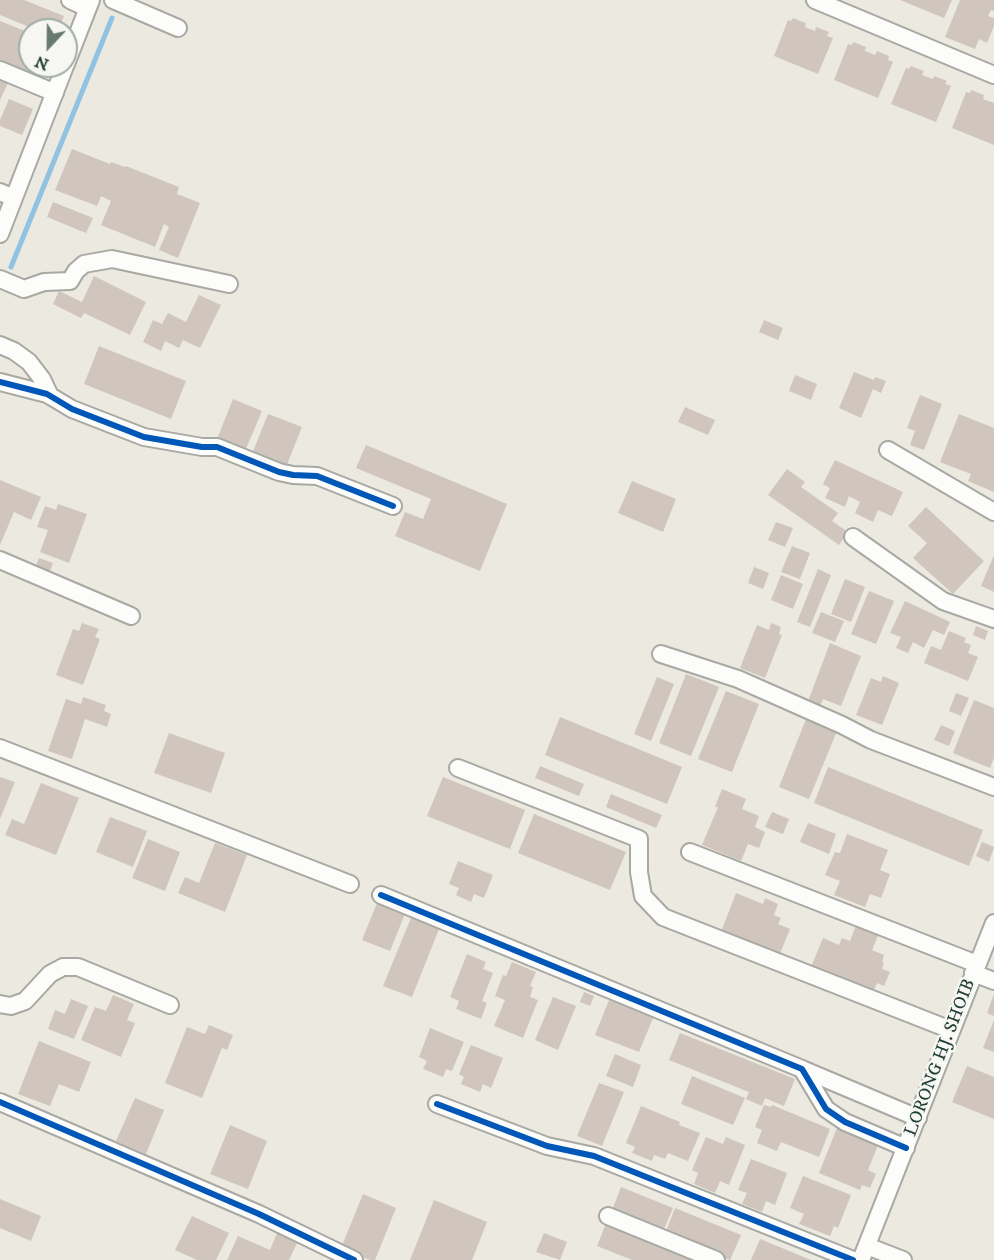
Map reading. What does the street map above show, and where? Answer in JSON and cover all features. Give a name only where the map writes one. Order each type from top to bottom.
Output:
[{"type":"street","points":[[70,0],[89,4],[78,33]]},
{"type":"street","points":[[113,0],[178,27]]},
{"type":"street","points":[[814,0],[994,75]]},
{"type":"street","points":[[0,70],[55,93]]},
{"type":"street","points":[[0,234],[7,195],[61,78]]},
{"type":"street","points":[[0,279],[24,289],[44,282],[70,281],[84,264],[112,259],[229,284]]},
{"type":"street","points":[[0,345],[14,351],[29,362],[42,379],[50,396]]},
{"type":"street","points":[[0,382],[50,396],[72,409],[144,437],[202,447],[217,447],[279,472],[317,476],[393,506]]},
{"type":"street","points":[[888,450],[994,512]]},
{"type":"street","points":[[853,537],[943,601],[994,619]]},
{"type":"street","points":[[0,560],[131,616]]},
{"type":"street","points":[[661,654],[738,679],[842,725],[870,740],[994,788]]},
{"type":"street","points":[[0,748],[350,884]]},
{"type":"street","points":[[458,768],[639,839],[639,872],[643,896],[663,917],[951,1030]]},
{"type":"street","points":[[690,852],[975,969],[994,981]]},
{"type":"street","points":[[381,895],[918,1118]]},
{"type":"street","name":"LORONG HJ. SHOIB","points":[[864,1253],[994,923]]},
{"type":"street","points":[[0,1004],[11,1006],[25,1001],[50,974],[63,967],[78,967],[170,1005]]},
{"type":"street","points":[[802,1069],[826,1109],[845,1122],[906,1148]]},
{"type":"street","points":[[0,1102],[259,1214],[354,1260]]},
{"type":"street","points":[[437,1104],[547,1146],[594,1156],[853,1260]]},
{"type":"street","points":[[608,1216],[716,1260]]},
{"type":"street","points":[[864,1253],[903,1260]]},
{"type":"building","points":[[0,0],[24,0],[64,16],[63,18],[18,18],[18,22],[0,15]]},
{"type":"building","points":[[900,0],[952,0],[944,18]]},
{"type":"building","points":[[960,0],[994,0],[994,11],[991,10],[988,16],[994,18],[994,26],[987,43],[979,39],[975,49],[945,37]]},
{"type":"building","points":[[793,18],[806,23],[805,27],[815,31],[816,27],[829,32],[827,36],[833,38],[818,74],[774,56],[788,20],[791,21]]},
{"type":"building","points":[[0,21],[18,28],[18,67],[0,60]]},
{"type":"building","points":[[853,42],[866,47],[865,51],[875,55],[877,51],[889,56],[888,60],[893,62],[878,98],[834,80],[848,44],[852,45]]},
{"type":"building","points":[[911,66],[924,71],[922,75],[933,79],[934,76],[947,81],[945,84],[951,86],[936,122],[891,104],[906,68],[909,69]]},
{"type":"building","points":[[0,79],[8,83],[0,100]]},
{"type":"building","points":[[971,90],[984,95],[983,99],[994,103],[994,145],[952,128],[966,92],[970,93]]},
{"type":"building","points":[[9,99],[33,109],[22,135],[0,126],[0,120]]},
{"type":"building","points":[[72,149],[110,164],[111,162],[126,166],[179,187],[177,194],[200,203],[178,258],[159,250],[169,227],[164,224],[155,247],[101,225],[111,201],[101,196],[97,206],[55,190]]},
{"type":"building","points":[[53,202],[93,218],[86,233],[47,217]]},
{"type":"building","points":[[94,276],[146,302],[130,335],[84,313],[81,318],[53,304],[59,291],[82,302]]},
{"type":"building","points":[[199,295],[221,305],[200,348],[183,340],[179,348],[165,341],[161,351],[143,342],[153,320],[162,324],[168,313],[186,322]]},
{"type":"building","points":[[764,320],[783,328],[778,340],[759,332]]},
{"type":"building","points":[[99,346],[186,381],[171,419],[84,384]]},
{"type":"building","points":[[854,372],[874,380],[875,377],[886,381],[881,393],[873,389],[861,418],[839,408]]},
{"type":"building","points":[[795,375],[817,384],[811,400],[789,391]]},
{"type":"building","points":[[920,395],[942,404],[924,450],[910,445],[915,431],[907,428]]},
{"type":"building","points":[[233,399],[262,411],[245,451],[217,439]]},
{"type":"building","points":[[685,407],[715,420],[708,435],[678,422]]},
{"type":"building","points":[[268,414],[302,427],[286,467],[252,454]]},
{"type":"building","points":[[959,414],[994,428],[994,492],[968,481],[971,474],[940,462]]},
{"type":"building","points":[[366,445],[507,504],[480,571],[395,536],[405,512],[423,519],[431,499],[356,468]]},
{"type":"building","points":[[835,460],[903,492],[892,516],[878,510],[873,522],[855,513],[860,502],[849,496],[845,507],[825,498],[830,488],[823,484]]},
{"type":"building","points":[[787,469],[805,482],[801,487],[838,513],[832,521],[848,532],[839,545],[768,495]]},
{"type":"building","points":[[0,480],[41,497],[31,520],[14,512],[0,545]]},
{"type":"building","points":[[632,481],[676,499],[663,532],[618,513]]},
{"type":"building","points":[[58,504],[87,514],[69,563],[40,552],[48,530],[37,527],[45,506],[56,510]]},
{"type":"building","points":[[926,507],[984,561],[953,594],[913,558],[927,543],[908,526]]},
{"type":"building","points":[[776,522],[793,528],[785,547],[768,540]]},
{"type":"building","points":[[792,546],[810,553],[800,579],[781,572]]},
{"type":"building","points":[[994,555],[994,592],[981,586]]},
{"type":"building","points":[[39,558],[53,563],[48,576],[34,571]]},
{"type":"building","points":[[754,567],[769,573],[763,589],[748,583]]},
{"type":"building","points":[[818,569],[831,575],[810,627],[797,622]]},
{"type":"building","points":[[781,575],[803,584],[793,609],[771,600]]},
{"type":"building","points":[[845,579],[865,587],[851,622],[831,614]]},
{"type":"building","points":[[869,591],[894,601],[876,644],[851,634]]},
{"type":"building","points":[[905,601],[950,622],[944,635],[933,630],[924,648],[913,642],[908,653],[896,648],[901,637],[890,633]]},
{"type":"building","points":[[821,612],[844,621],[835,642],[812,633]]},
{"type":"building","points":[[82,623],[99,629],[95,637],[100,639],[83,685],[56,675],[73,629],[79,631]]},
{"type":"building","points":[[771,623],[781,627],[779,634],[782,635],[765,678],[740,668],[757,625],[769,630]]},
{"type":"building","points":[[976,626],[988,631],[985,640],[973,635]]},
{"type":"building","points":[[949,631],[966,638],[964,642],[971,645],[968,653],[978,657],[968,681],[924,663],[931,646],[941,650]]},
{"type":"building","points":[[830,643],[861,656],[841,706],[823,699],[819,709],[807,704]]},
{"type":"building","points":[[686,674],[719,687],[691,756],[659,743]]},
{"type":"building","points":[[883,676],[899,683],[882,725],[856,715],[871,678],[881,682]]},
{"type":"building","points":[[657,677],[674,684],[651,741],[634,734]]},
{"type":"building","points":[[726,691],[759,704],[732,772],[698,759]]},
{"type":"building","points":[[956,693],[969,698],[961,716],[949,711]]},
{"type":"building","points":[[83,697],[106,705],[104,711],[111,714],[107,727],[85,719],[72,759],[48,751],[66,699],[81,704]]},
{"type":"building","points":[[974,700],[994,708],[994,758],[990,768],[953,753]]},
{"type":"building","points":[[560,717],[682,767],[667,804],[545,755]]},
{"type":"building","points":[[806,719],[837,731],[809,799],[779,787]]},
{"type":"building","points":[[941,725],[955,731],[949,746],[934,740]]},
{"type":"building","points":[[169,733],[225,753],[211,793],[154,773]]},
{"type":"building","points":[[540,766],[584,784],[579,796],[535,778]]},
{"type":"building","points":[[828,767],[983,830],[969,866],[814,803]]},
{"type":"building","points":[[0,777],[15,782],[0,819]]},
{"type":"building","points":[[443,777],[525,810],[510,849],[427,816]]},
{"type":"building","points":[[41,783],[79,798],[56,855],[5,835],[12,819],[24,824]]},
{"type":"building","points":[[722,789],[746,799],[742,809],[759,816],[755,827],[765,832],[759,848],[748,844],[741,861],[702,845],[718,807],[715,807]]},
{"type":"building","points":[[611,794],[662,815],[656,828],[606,807]]},
{"type":"building","points":[[772,812],[789,819],[783,834],[765,827]]},
{"type":"building","points":[[534,814],[626,852],[610,890],[518,853]]},
{"type":"building","points":[[110,817],[147,831],[133,867],[96,852]]},
{"type":"building","points":[[808,823],[836,834],[829,854],[800,842]]},
{"type":"building","points":[[847,834],[888,850],[880,870],[890,874],[881,898],[870,894],[865,907],[834,895],[840,881],[825,875],[835,852],[840,853]]},
{"type":"building","points":[[148,839],[180,852],[165,891],[132,878]]},
{"type":"building","points":[[982,842],[994,847],[989,862],[976,856]]},
{"type":"building","points":[[215,843],[247,855],[225,912],[178,893],[185,877],[199,883]]},
{"type":"building","points":[[458,861],[493,875],[484,898],[474,894],[471,902],[456,895],[459,888],[449,884]]},
{"type":"building","points":[[736,893],[763,904],[765,898],[778,904],[774,915],[781,918],[778,924],[790,929],[779,956],[721,932]]},
{"type":"building","points":[[377,903],[405,914],[390,951],[362,940]]},
{"type":"building","points":[[411,918],[439,929],[412,997],[383,986]]},
{"type":"building","points":[[857,923],[879,933],[872,950],[884,955],[882,969],[890,972],[884,986],[877,983],[873,992],[811,967],[823,938],[839,945],[842,938],[850,941]]},
{"type":"building","points":[[467,954],[486,962],[483,969],[493,973],[482,1001],[487,1003],[481,1019],[456,1009],[459,1001],[450,997]]},
{"type":"building","points":[[512,962],[536,972],[530,986],[533,987],[530,997],[538,1000],[523,1038],[494,1026],[505,1000],[495,996],[503,975],[506,976]]},
{"type":"building","points":[[584,992],[594,996],[590,1006],[580,1002]]},
{"type":"building","points":[[994,994],[994,1016],[987,1013]]},
{"type":"building","points":[[113,995],[134,1004],[127,1020],[135,1023],[121,1057],[81,1040],[95,1007],[106,1011]]},
{"type":"building","points":[[553,997],[576,1006],[558,1050],[535,1040]]},
{"type":"building","points":[[71,999],[88,1006],[74,1039],[48,1029],[55,1010],[65,1014]]},
{"type":"building","points":[[609,1000],[653,1018],[639,1052],[595,1035]]},
{"type":"building","points":[[994,1020],[994,1052],[983,1048]]},
{"type":"building","points":[[209,1025],[233,1035],[227,1050],[222,1048],[202,1098],[165,1083],[187,1027],[205,1034]]},
{"type":"building","points":[[430,1028],[464,1042],[452,1071],[446,1069],[443,1077],[423,1069],[427,1061],[419,1057]]},
{"type":"building","points":[[680,1033],[795,1079],[784,1106],[765,1098],[762,1106],[746,1099],[749,1092],[669,1060]]},
{"type":"building","points":[[39,1041],[91,1062],[79,1092],[59,1084],[50,1106],[18,1094]]},
{"type":"building","points":[[471,1045],[503,1058],[491,1088],[483,1084],[480,1092],[461,1084],[464,1077],[459,1074]]},
{"type":"building","points":[[615,1054],[641,1065],[633,1087],[606,1076]]},
{"type":"building","points":[[967,1066],[994,1077],[994,1119],[952,1102]]},
{"type":"building","points":[[692,1076],[745,1098],[733,1125],[681,1104]]},
{"type":"building","points":[[599,1083],[624,1092],[602,1146],[577,1136]]},
{"type":"building","points":[[135,1098],[164,1110],[146,1154],[116,1141]]},
{"type":"building","points":[[764,1105],[771,1107],[772,1105],[830,1129],[819,1157],[781,1142],[777,1151],[757,1143],[762,1130],[755,1127]]},
{"type":"building","points":[[641,1106],[700,1133],[688,1161],[668,1153],[665,1159],[654,1155],[652,1161],[632,1153],[635,1147],[626,1143]]},
{"type":"building","points":[[230,1125],[267,1141],[248,1189],[210,1174]]},
{"type":"building","points":[[837,1128],[878,1145],[868,1170],[876,1174],[870,1188],[862,1185],[860,1190],[819,1173]]},
{"type":"building","points":[[706,1137],[723,1144],[726,1137],[745,1145],[729,1185],[720,1181],[715,1193],[694,1184],[698,1173],[692,1170]]},
{"type":"building","points":[[751,1159],[787,1173],[775,1205],[766,1201],[762,1212],[742,1204],[747,1193],[738,1190]]},
{"type":"building","points":[[803,1176],[851,1195],[838,1228],[834,1226],[830,1236],[799,1224],[804,1214],[790,1208]]},
{"type":"building","points":[[621,1187],[673,1208],[662,1234],[611,1213]]},
{"type":"building","points":[[363,1194],[396,1208],[375,1260],[341,1248]]},
{"type":"building","points":[[0,1199],[41,1216],[31,1241],[0,1228]]},
{"type":"building","points":[[434,1200],[487,1222],[472,1260],[410,1260]]},
{"type":"building","points":[[675,1208],[741,1235],[730,1260],[665,1234]]},
{"type":"building","points":[[192,1216],[229,1233],[216,1260],[197,1260],[175,1250]]},
{"type":"building","points":[[607,1221],[703,1260],[632,1260],[597,1246]]},
{"type":"building","points":[[277,1233],[297,1243],[289,1260],[227,1260],[238,1236],[270,1250]]},
{"type":"building","points":[[544,1233],[567,1242],[560,1260],[536,1252]]},
{"type":"building","points":[[760,1239],[811,1260],[751,1260]]},
{"type":"waterway","points":[[11,267],[112,18]]},
{"type":"cycle path","points":[[0,382],[47,394],[72,409],[144,437],[202,447],[217,447],[279,472],[317,476],[393,506]]},
{"type":"cycle path","points":[[381,895],[802,1069],[826,1109],[845,1122],[906,1148]]},
{"type":"cycle path","points":[[0,1102],[259,1214],[354,1260]]},
{"type":"cycle path","points":[[437,1104],[547,1146],[594,1156],[853,1260]]}]
